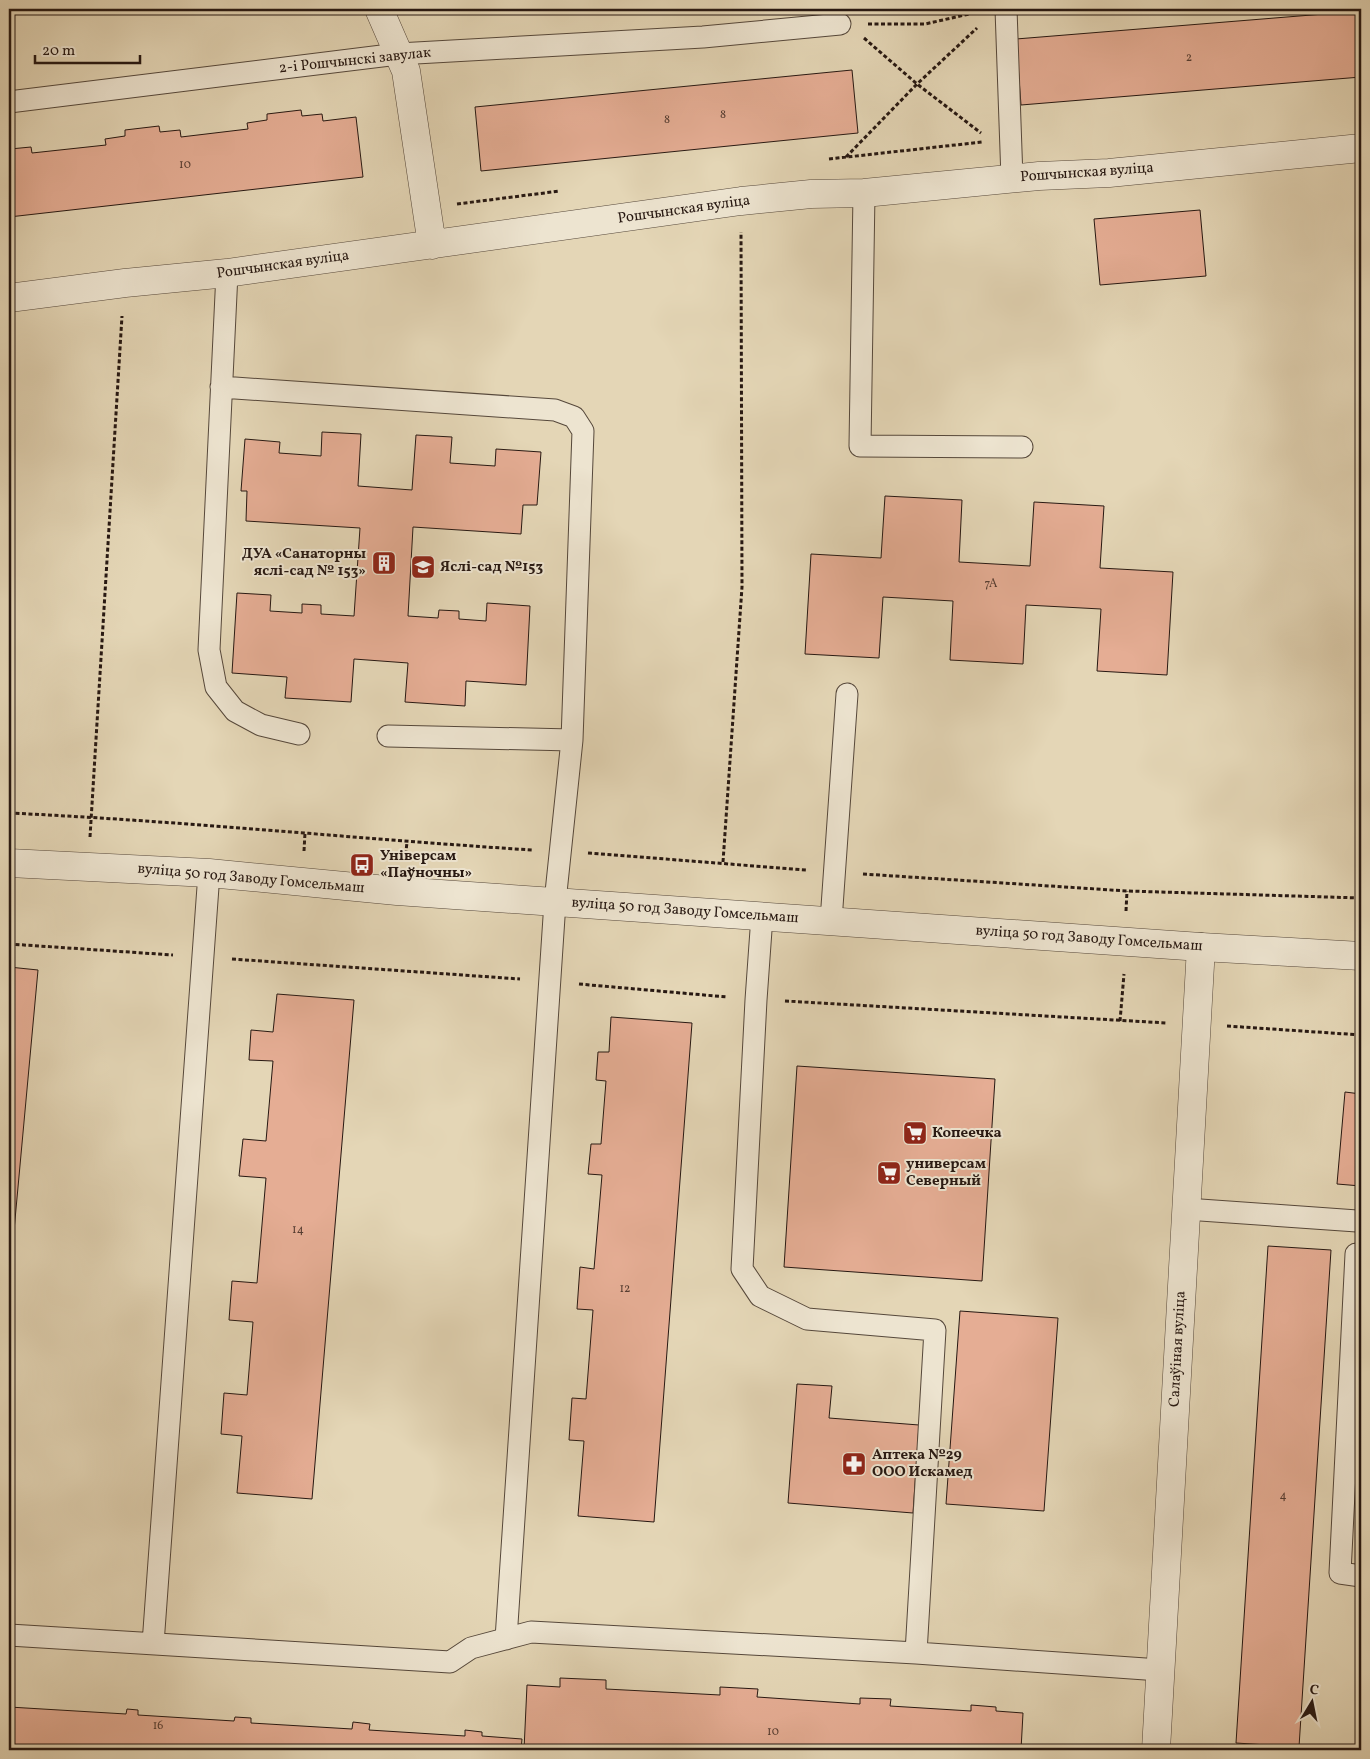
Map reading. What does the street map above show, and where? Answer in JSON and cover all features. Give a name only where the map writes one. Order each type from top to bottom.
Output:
[{"type":"street","points":[[378,9],[406,71],[432,245]]},
{"type":"street","name":"Рошчынская вуліца","points":[[9,298],[124,283],[227,273],[741,201],[811,194],[864,193],[1011,166],[1039,176],[1109,173],[1361,148]]},
{"type":"street","name":"вуліца 50 год Заводу Гомсельмаш","points":[[9,863],[209,874],[397,891],[1201,947],[1361,956]]},
{"type":"street","name":"Салаўіная вуліца","points":[[1156,1750],[1201,947]]},
{"type":"lane","points":[[1006,9],[1011,166]]},
{"type":"lane","name":"2-і Рошчынскі завулак","points":[[9,102],[398,54],[703,36],[840,24]]},
{"type":"lane","points":[[864,193],[860,446],[1022,448]]},
{"type":"lane","points":[[227,273],[208,650],[216,687],[235,711],[261,725],[299,734]]},
{"type":"lane","points":[[221,386],[555,410],[574,417],[583,431],[572,740],[555,902],[549,981],[506,1639]]},
{"type":"lane","points":[[831,921],[847,694]]},
{"type":"lane","points":[[388,736],[572,740]]},
{"type":"lane","points":[[153,1644],[209,874]]},
{"type":"lane","points":[[762,916],[742,1269],[760,1296],[807,1319],[935,1330],[916,1653]]},
{"type":"lane","points":[[1186,1210],[1357,1221]]},
{"type":"lane","points":[[1356,1254],[1340,1573],[1361,1576]]},
{"type":"lane","points":[[9,1635],[450,1662],[471,1648],[531,1632],[916,1653],[1160,1670]]},
{"type":"path","points":[[840,24],[925,24],[981,11]]},
{"type":"path","points":[[811,194],[917,84],[984,22]]},
{"type":"path","points":[[840,24],[860,34],[1011,166]]},
{"type":"path","points":[[723,862],[742,587],[741,201]]},
{"type":"path","points":[[88,867],[124,283]]},
{"type":"path","points":[[9,813],[91,816],[407,842],[723,862],[834,872],[1127,891],[1361,898]]},
{"type":"path","points":[[404,868],[407,842]]},
{"type":"path","points":[[9,944],[549,981],[756,1000],[1361,1035]]},
{"type":"path","points":[[1356,1035],[1360,990]]},
{"type":"building","points":[[1361,11],[1361,77],[1021,105],[1016,39]]},
{"type":"building","points":[[852,70],[858,133],[481,171],[475,107]]},
{"type":"building","points":[[301,110],[302,116],[322,114],[323,121],[356,117],[363,177],[9,217],[9,142],[10,149],[31,147],[32,153],[106,145],[105,139],[125,136],[125,130],[159,126],[160,132],[180,130],[181,137],[248,129],[247,123],[267,120],[267,114]]},
{"type":"building","points":[[1200,210],[1206,276],[1100,285],[1094,219]]},
{"type":"building","name":"ДУА «Санаторны яслі-сад № 153»","points":[[322,432],[361,434],[358,486],[412,490],[416,435],[452,437],[450,463],[495,466],[496,449],[541,452],[537,505],[523,505],[521,534],[413,527],[408,616],[438,618],[439,610],[459,611],[459,619],[486,621],[487,603],[530,606],[526,685],[466,681],[465,706],[405,702],[408,663],[354,659],[351,702],[285,698],[287,677],[232,673],[237,593],[271,595],[270,611],[302,613],[302,604],[321,605],[321,614],[354,616],[360,528],[246,521],[247,491],[241,491],[245,439],[280,442],[279,453],[321,456]]},
{"type":"building","points":[[885,496],[962,500],[959,562],[1030,566],[1034,502],[1104,506],[1100,568],[1173,572],[1167,675],[1097,671],[1101,609],[1026,605],[1023,664],[950,660],[953,601],[883,597],[879,658],[805,654],[811,554],[881,558]]},
{"type":"building","points":[[9,967],[38,970],[9,1285]]},
{"type":"building","points":[[277,994],[354,1000],[312,1499],[237,1493],[242,1436],[221,1434],[224,1393],[247,1395],[253,1322],[229,1320],[232,1281],[257,1283],[266,1178],[239,1176],[243,1139],[266,1141],[273,1061],[249,1060],[251,1030],[273,1032]]},
{"type":"building","points":[[611,1017],[692,1023],[654,1522],[578,1516],[584,1441],[569,1440],[572,1398],[586,1399],[593,1310],[577,1309],[580,1267],[594,1269],[602,1175],[588,1174],[591,1144],[601,1144],[606,1081],[596,1080],[598,1052],[609,1052]]},
{"type":"building","name":"универсам Северный","points":[[797,1066],[995,1079],[982,1281],[784,1267]]},
{"type":"building","points":[[1345,1092],[1361,1094],[1361,1186],[1337,1184]]},
{"type":"building","points":[[1268,1246],[1331,1250],[1299,1747],[1236,1743]]},
{"type":"building","points":[[960,1311],[1058,1318],[1044,1511],[946,1504]]},
{"type":"building","name":"Аптека №29 ООО Искамед","points":[[797,1384],[832,1386],[829,1418],[919,1425],[913,1513],[788,1503]]},
{"type":"building","points":[[560,1678],[606,1680],[606,1689],[720,1695],[720,1687],[758,1689],[757,1697],[860,1704],[860,1698],[891,1699],[890,1706],[971,1711],[971,1705],[996,1707],[996,1711],[1023,1713],[1021,1750],[524,1750],[527,1685],[560,1687]]},
{"type":"building","points":[[9,1707],[126,1714],[127,1709],[138,1710],[138,1715],[234,1721],[235,1717],[251,1718],[251,1723],[352,1729],[353,1722],[370,1724],[369,1730],[465,1736],[465,1730],[482,1732],[482,1736],[522,1739],[521,1750],[9,1750]]},
{"type":"building","points":[[1302,1746],[1361,1750],[1301,1750]]},
{"type":"place","name":"ДУА «Санаторны яслі-сад № 153»","points":[[384,563]]},
{"type":"place","name":"Яслі-сад №153","points":[[423,567]]},
{"type":"place","name":"Універсам «Паўночны»","points":[[362,865]]},
{"type":"place","name":"Копеечка","points":[[915,1133]]},
{"type":"place","name":"универсам Северный","points":[[889,1173]]},
{"type":"place","name":"Аптека №29 ООО Искамед","points":[[854,1464]]}]
